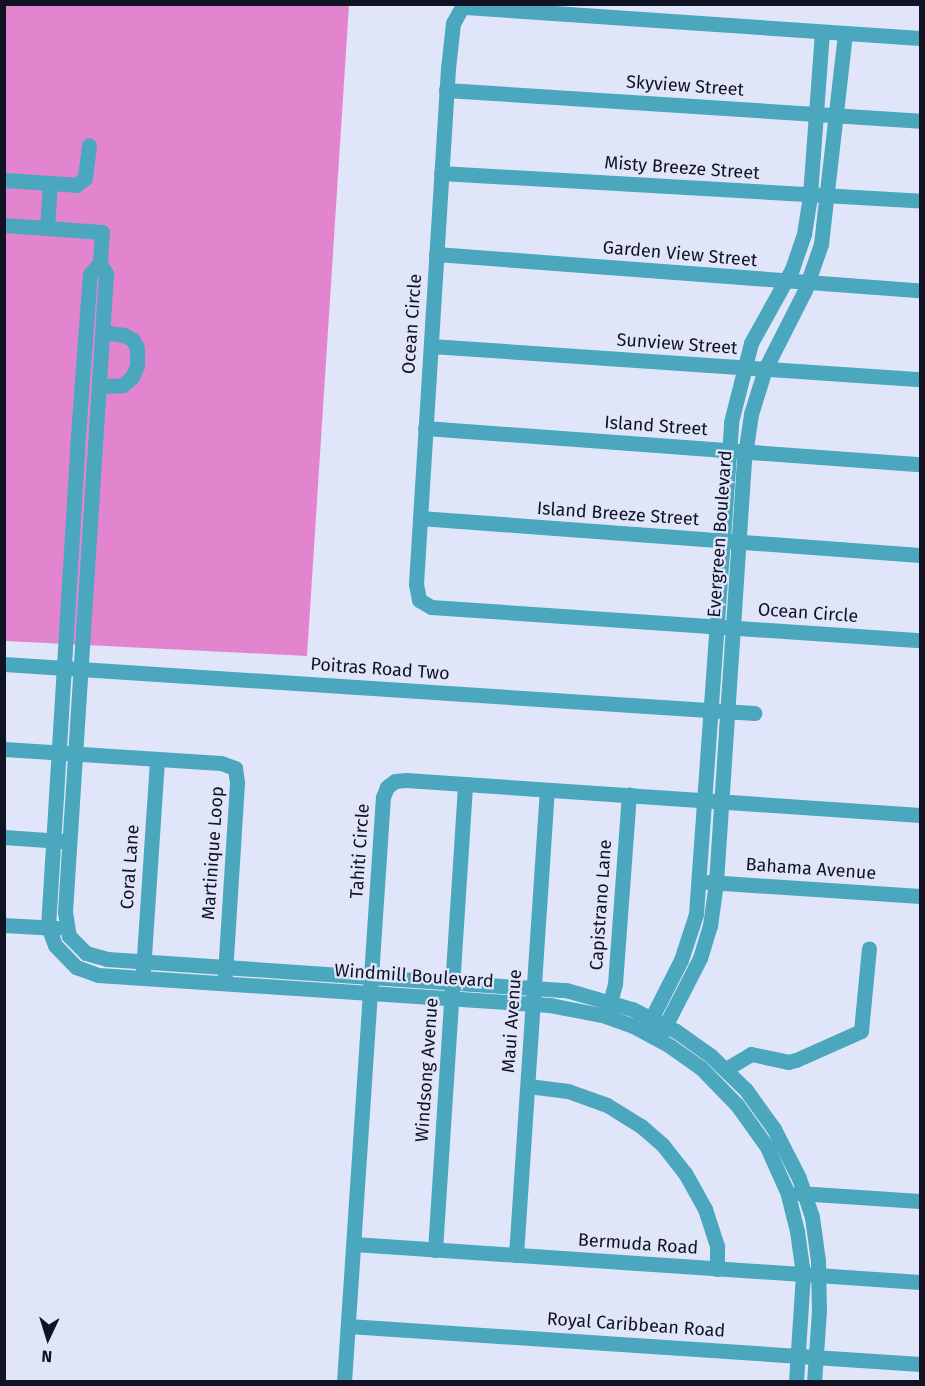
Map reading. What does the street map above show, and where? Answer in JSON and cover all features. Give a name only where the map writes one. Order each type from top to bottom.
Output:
[{"type":"street","name":"Ocean Circle","points":[[921,38],[462,7],[453,23],[446,90],[416,584],[419,600],[431,607],[921,640]]},
{"type":"street","name":"Evergreen Boulevard","points":[[651,1035],[652,1017],[686,948],[696,914],[731,422],[751,343],[792,269],[804,234],[810,195],[822,33]]},
{"type":"street","name":"Evergreen Boulevard","points":[[651,1035],[666,1025],[704,948],[710,926],[722,801],[745,453],[751,414],[765,369],[807,283],[821,244],[845,34]]},
{"type":"street","name":"Skyview Street","points":[[446,90],[921,121]]},
{"type":"street","points":[[4,180],[76,185],[85,178],[89,145]]},
{"type":"street","name":"Misty Breeze Street","points":[[441,172],[921,201]]},
{"type":"street","points":[[47,228],[50,183]]},
{"type":"street","points":[[4,225],[102,232],[100,263],[106,274],[80,669],[66,929],[4,925]]},
{"type":"street","name":"Garden View Street","points":[[436,254],[784,282],[921,290]]},
{"type":"street","name":"Windmill Boulevard","points":[[100,263],[90,274],[58,753],[48,927],[60,953],[76,967],[98,975],[533,1004],[606,1016],[651,1035],[701,1068],[737,1105],[767,1147],[788,1194],[796,1224],[803,1274],[796,1382]]},
{"type":"street","points":[[99,386],[123,385],[132,377],[136,366],[137,348],[133,340],[123,335],[103,332]]},
{"type":"street","name":"Sunview Street","points":[[430,346],[921,379]]},
{"type":"street","points":[[83,366],[100,366]]},
{"type":"street","name":"Island Street","points":[[425,428],[921,464]]},
{"type":"street","name":"Island Breeze Street","points":[[420,518],[921,555]]},
{"type":"street","name":"Poitras Road Two","points":[[4,664],[754,713]]},
{"type":"street","points":[[4,749],[157,759]]},
{"type":"street","name":"Coral Lane","points":[[143,978],[157,759]]},
{"type":"street","name":"Martinique Loop","points":[[157,759],[226,764],[235,768],[237,772],[224,983]]},
{"type":"street","name":"Tahiti Circle","points":[[344,1382],[383,797],[387,787],[400,780],[921,815]]},
{"type":"street","name":"Windsong Avenue","points":[[435,1250],[465,784]]},
{"type":"street","name":"Maui Avenue","points":[[516,1256],[547,790]]},
{"type":"street","name":"Capistrano Lane","points":[[606,1016],[615,984],[629,795]]},
{"type":"street","points":[[4,837],[70,841]]},
{"type":"street","name":"Bahama Avenue","points":[[699,881],[921,896]]},
{"type":"street","name":"Windmill Boulevard","points":[[66,929],[74,942],[86,953],[107,959],[566,990],[611,1001],[666,1025],[698,1046],[726,1069],[746,1090],[765,1115],[791,1161],[805,1193],[814,1231],[819,1275],[814,1382]]},
{"type":"street","points":[[726,1069],[750,1054],[788,1062],[796,1060],[861,1031],[869,948]]},
{"type":"street","points":[[528,1086],[568,1091],[608,1105],[641,1126],[662,1144],[686,1173],[705,1209],[717,1247],[717,1269]]},
{"type":"street","points":[[788,1194],[805,1193],[921,1201]]},
{"type":"street","name":"Bermuda Road","points":[[354,1244],[921,1282]]},
{"type":"street","name":"Royal Caribbean Road","points":[[348,1326],[921,1364]]},
{"type":"shaded area","points":[[4,5],[349,5],[307,656],[5,641]]}]
